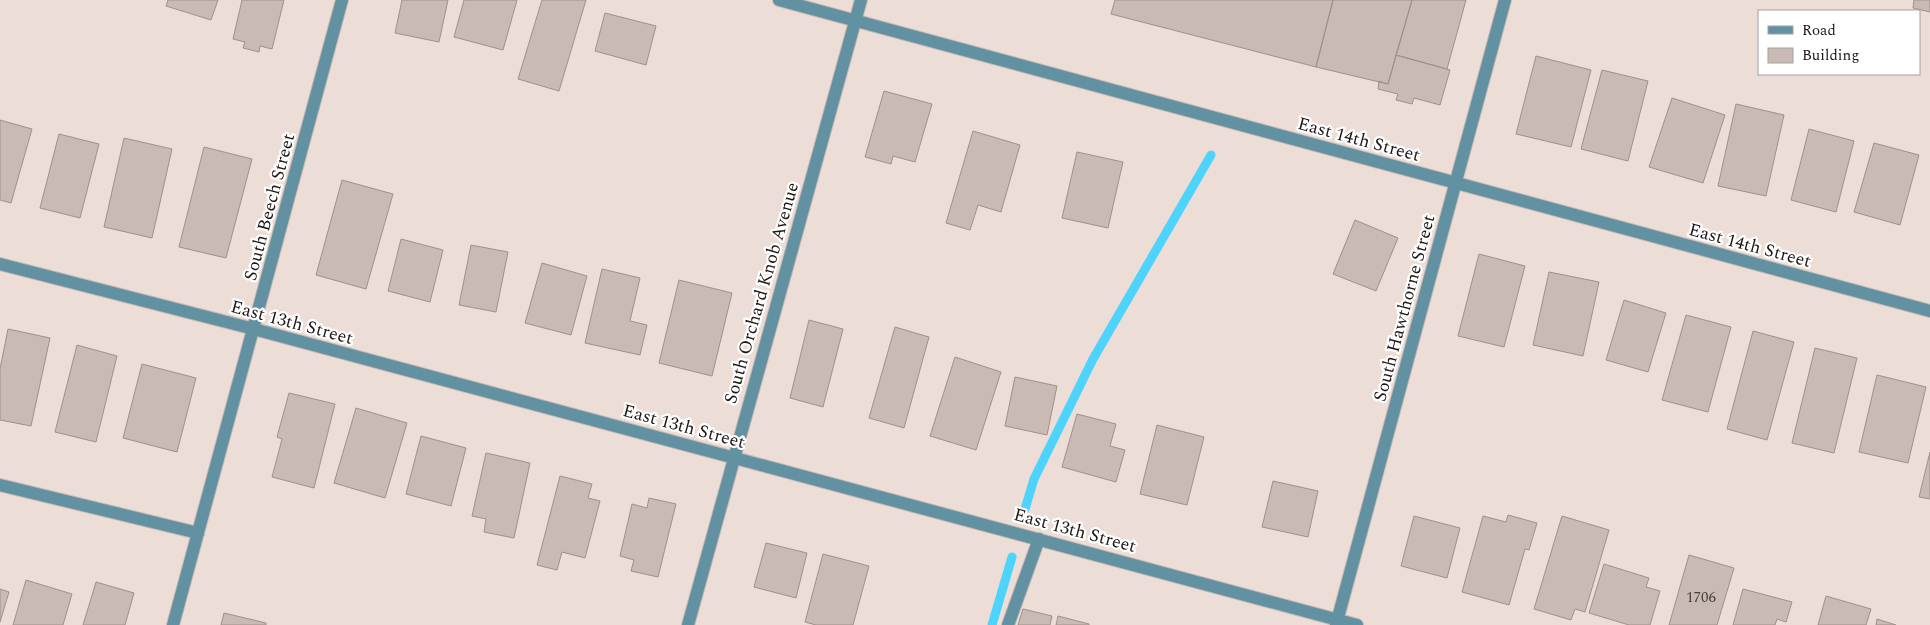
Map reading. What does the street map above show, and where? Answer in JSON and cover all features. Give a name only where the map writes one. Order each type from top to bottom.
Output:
[{"type":"street","name":"South Beech Street","points":[[173,625],[342,0]]},
{"type":"street","name":"East 14th Street","points":[[779,0],[1930,311]]},
{"type":"street","name":"South Orchard Knob Avenue","points":[[688,625],[861,0]]},
{"type":"street","name":"South Hawthorne Street","points":[[1337,622],[1505,0]]},
{"type":"street","name":"East 13th Street","points":[[0,264],[254,329],[1039,539],[1337,622],[1357,625]]},
{"type":"street","points":[[0,485],[198,533]]},
{"type":"street","points":[[1008,625],[1039,539]]},
{"type":"building","points":[[168,0],[218,0],[211,20],[166,6]]},
{"type":"building","points":[[242,0],[284,0],[272,49],[260,46],[259,52],[243,48],[245,42],[233,39]]},
{"type":"building","points":[[402,0],[448,0],[439,42],[395,33]]},
{"type":"building","points":[[464,0],[517,0],[503,50],[454,37]]},
{"type":"building","points":[[542,0],[586,0],[559,91],[518,79]]},
{"type":"building","points":[[1115,0],[1333,0],[1316,67],[1111,14]]},
{"type":"building","points":[[1333,0],[1412,0],[1388,84],[1316,67]]},
{"type":"building","points":[[1412,0],[1466,0],[1447,69],[1396,55]]},
{"type":"building","points":[[1914,0],[1930,0],[1930,12],[1913,8]]},
{"type":"building","points":[[605,13],[656,26],[646,65],[595,51]]},
{"type":"building","points":[[1396,55],[1450,70],[1440,105],[1414,98],[1412,104],[1396,100],[1398,94],[1378,89],[1379,81],[1388,84]]},
{"type":"building","points":[[1536,56],[1591,70],[1571,147],[1516,134]]},
{"type":"building","points":[[1602,70],[1648,81],[1628,161],[1581,149]]},
{"type":"building","points":[[884,91],[932,104],[915,162],[893,156],[891,164],[865,157]]},
{"type":"building","points":[[1672,98],[1725,115],[1703,183],[1649,167]]},
{"type":"building","points":[[1736,104],[1784,115],[1766,196],[1718,186]]},
{"type":"building","points":[[0,120],[32,129],[11,203],[0,200]]},
{"type":"building","points":[[1809,129],[1854,141],[1836,212],[1791,200]]},
{"type":"building","points":[[973,131],[1020,145],[1001,212],[978,205],[970,230],[946,223]]},
{"type":"building","points":[[59,134],[99,144],[80,218],[40,208]]},
{"type":"building","points":[[124,138],[172,149],[152,238],[104,227]]},
{"type":"building","points":[[1874,143],[1919,155],[1900,225],[1854,212]]},
{"type":"building","points":[[204,147],[252,159],[226,258],[179,247]]},
{"type":"building","points":[[1077,152],[1123,162],[1108,228],[1062,218]]},
{"type":"building","points":[[342,180],[393,194],[366,289],[316,275]]},
{"type":"building","points":[[1355,220],[1398,238],[1376,291],[1333,274]]},
{"type":"building","points":[[401,239],[443,250],[430,302],[388,291]]},
{"type":"building","points":[[471,245],[508,252],[496,312],[459,305]]},
{"type":"building","points":[[1479,254],[1525,266],[1504,347],[1458,336]]},
{"type":"building","points":[[542,263],[587,276],[571,335],[525,323]]},
{"type":"building","points":[[602,269],[640,278],[630,321],[647,325],[640,355],[585,343]]},
{"type":"building","points":[[1549,272],[1599,282],[1583,356],[1533,345]]},
{"type":"building","points":[[679,280],[732,293],[712,376],[659,363]]},
{"type":"building","points":[[1624,300],[1666,313],[1648,372],[1606,360]]},
{"type":"building","points":[[1686,315],[1731,327],[1708,412],[1662,400]]},
{"type":"building","points":[[809,320],[843,329],[823,407],[790,398]]},
{"type":"building","points":[[895,327],[929,337],[904,428],[869,418]]},
{"type":"building","points":[[8,329],[50,338],[31,426],[0,420],[0,369]]},
{"type":"building","points":[[1753,331],[1794,342],[1767,440],[1727,429]]},
{"type":"building","points":[[77,345],[117,356],[96,442],[55,432]]},
{"type":"building","points":[[1815,348],[1857,358],[1834,453],[1792,443]]},
{"type":"building","points":[[955,357],[1001,372],[976,450],[930,436]]},
{"type":"building","points":[[142,364],[196,378],[177,452],[123,438]]},
{"type":"building","points":[[1877,375],[1926,387],[1908,463],[1859,452]]},
{"type":"building","points":[[1015,377],[1057,386],[1047,435],[1005,426]]},
{"type":"building","points":[[289,393],[335,404],[314,488],[272,477],[282,439],[277,437]]},
{"type":"building","points":[[356,408],[407,423],[385,498],[334,483]]},
{"type":"building","points":[[1077,414],[1116,424],[1110,446],[1125,450],[1116,482],[1062,467]]},
{"type":"building","points":[[1157,425],[1204,437],[1187,505],[1140,494]]},
{"type":"building","points":[[421,436],[466,448],[451,506],[406,494]]},
{"type":"building","points":[[1930,452],[1930,499],[1919,497]]},
{"type":"building","points":[[486,453],[530,463],[514,538],[484,532],[486,519],[472,516]]},
{"type":"building","points":[[560,476],[592,484],[588,498],[600,501],[585,558],[562,552],[557,570],[537,565]]},
{"type":"building","points":[[1273,481],[1318,491],[1308,537],[1262,527]]},
{"type":"building","points":[[649,498],[676,504],[658,577],[631,571],[634,560],[620,556],[632,504],[647,508]]},
{"type":"building","points":[[1508,515],[1537,523],[1529,550],[1525,549],[1509,605],[1462,592],[1483,516],[1506,522]]},
{"type":"building","points":[[1414,516],[1460,528],[1447,578],[1401,566]]},
{"type":"building","points":[[1562,516],[1609,530],[1585,612],[1575,609],[1571,620],[1534,609]]},
{"type":"building","points":[[766,543],[807,553],[796,598],[754,587]]},
{"type":"building","points":[[823,554],[869,566],[853,625],[816,625],[805,622]]},
{"type":"building","points":[[1689,555],[1734,568],[1717,625],[1669,625]]},
{"type":"building","points":[[1604,564],[1649,578],[1646,587],[1660,591],[1650,625],[1629,625],[1589,613]]},
{"type":"building","points":[[26,580],[72,594],[63,625],[13,625]]},
{"type":"building","points":[[96,582],[134,593],[125,625],[83,625]]},
{"type":"building","points":[[0,589],[9,592],[0,622]]},
{"type":"building","points":[[1743,589],[1792,602],[1786,622],[1777,619],[1775,625],[1733,625]]},
{"type":"building","points":[[1826,596],[1871,609],[1866,625],[1818,625]]},
{"type":"building","points":[[1023,609],[1052,616],[1050,625],[1018,625]]},
{"type":"building","points":[[224,613],[266,623],[266,625],[221,625]]},
{"type":"building","points":[[1058,616],[1089,624],[1089,625],[1056,625]]},
{"type":"building","points":[[1877,619],[1896,625],[1876,625]]},
{"type":"waterway","points":[[1025,509],[1034,479],[1093,359],[1211,155]]},
{"type":"waterway","points":[[992,625],[1012,557]]}]
